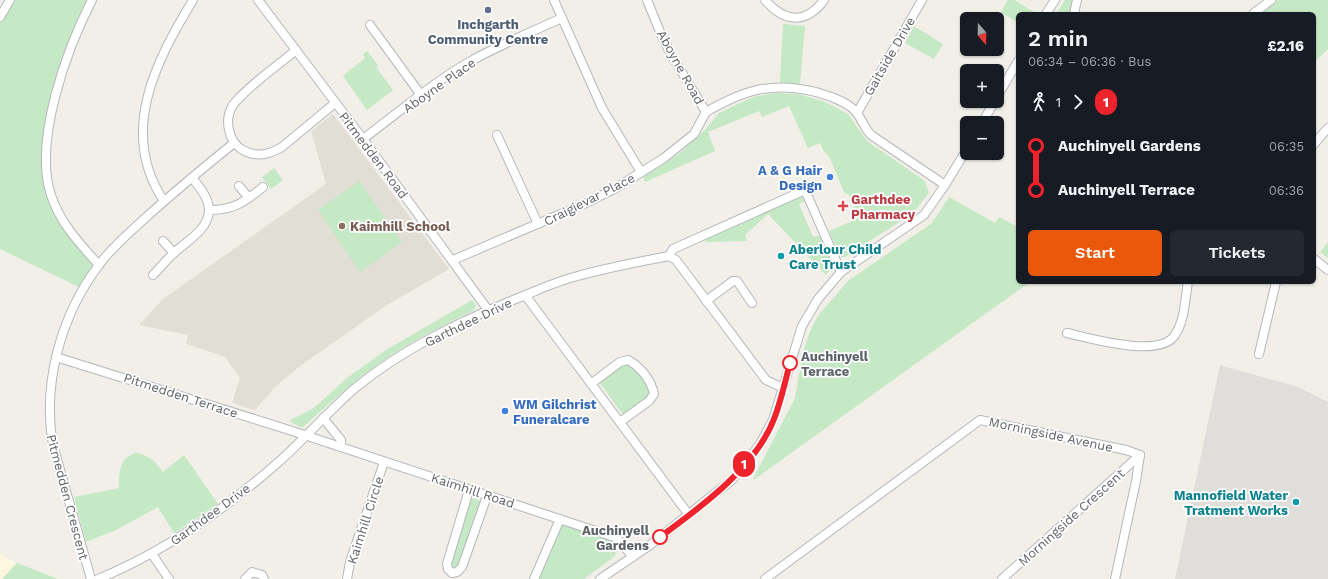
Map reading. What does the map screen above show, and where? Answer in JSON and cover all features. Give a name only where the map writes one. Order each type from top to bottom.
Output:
[{"type":"street","points":[[0,17],[10,0]]},
{"type":"street","points":[[92,0],[60,78],[49,132],[46,157],[48,183],[56,209],[78,242],[99,265]]},
{"type":"street","points":[[164,201],[156,187],[146,160],[142,133],[144,112],[154,72],[193,0]]},
{"type":"street","name":"Pitmedden Road","points":[[258,0],[453,260],[488,310]]},
{"type":"street","points":[[554,0],[602,108],[642,172]]},
{"type":"street","name":"Aboyne Road","points":[[648,0],[672,56],[706,112]]},
{"type":"street","points":[[765,0],[778,13],[791,18],[798,18],[816,11],[824,0]]},
{"type":"street","name":"Gaitside Drive","points":[[857,113],[922,0]]},
{"type":"street","points":[[1047,12],[1055,0]]},
{"type":"street","points":[[1074,12],[1077,0]]},
{"type":"street","points":[[1256,12],[1271,0]]},
{"type":"street","name":"Aboyne Place","points":[[363,139],[468,62],[562,18]]},
{"type":"street","points":[[370,25],[421,95]]},
{"type":"street","points":[[296,50],[234,104],[228,120],[229,129],[234,143],[256,155],[264,155],[273,152],[282,147],[335,102]]},
{"type":"street","points":[[1004,85],[1016,64]]},
{"type":"street","points":[[706,112],[746,92],[778,86],[791,87],[831,96],[852,108],[857,113],[867,131],[871,135],[945,185]]},
{"type":"street","name":"Craigievar Place","points":[[453,260],[584,204],[642,172],[664,158],[694,134],[706,112]]},
{"type":"street","points":[[1316,142],[1326,134]]},
{"type":"street","points":[[497,135],[538,224]]},
{"type":"street","name":"Pitmedden Crescent","points":[[91,579],[54,451],[50,427],[49,404],[56,357],[71,314],[83,289],[99,265],[130,231],[234,143]]},
{"type":"street","points":[[600,579],[633,557],[689,515],[732,480],[760,444],[773,420],[802,326],[818,299],[841,272],[924,215],[945,185],[960,160]]},
{"type":"street","points":[[153,275],[174,253],[198,233],[205,222],[209,210],[201,189],[192,178]]},
{"type":"street","points":[[239,186],[249,198]]},
{"type":"street","points":[[209,210],[225,210],[237,206],[264,187]]},
{"type":"street","name":"Garthdee Drive","points":[[98,579],[152,554],[216,512],[259,479],[355,388],[394,361],[430,339],[488,310],[572,277],[669,256],[673,249],[677,247],[805,190],[841,272]]},
{"type":"street","points":[[163,241],[174,253]]},
{"type":"street","points":[[669,256],[676,260],[766,380],[783,388]]},
{"type":"street","points":[[1316,261],[1328,270]]},
{"type":"street","points":[[706,301],[733,281],[737,281],[752,302]]},
{"type":"street","points":[[1066,333],[1106,343],[1150,346],[1163,344],[1174,337],[1180,325],[1188,284]]},
{"type":"street","points":[[1259,354],[1276,284]]},
{"type":"street","points":[[525,295],[689,515]]},
{"type":"street","name":"Pitmedden Terrace","points":[[56,357],[110,372],[305,436]]},
{"type":"street","points":[[592,383],[620,362],[628,360],[636,364],[652,384],[654,394],[649,401],[620,422]]},
{"type":"street","points":[[323,418],[341,440],[341,447]]},
{"type":"street","name":"Morningside Avenue","points":[[768,578],[980,420],[1140,454]]},
{"type":"street","name":"Kaimhill Road","points":[[305,436],[616,538],[633,557]]},
{"type":"street","points":[[1115,579],[1136,481],[1140,454]]},
{"type":"street","name":"Morningside Crescent","points":[[1002,579],[1140,454]]},
{"type":"street","name":"Kaimhill Circle","points":[[347,579],[350,562],[384,462]]},
{"type":"street","points":[[469,490],[447,564],[448,569],[452,573],[457,572],[462,567],[487,496]]},
{"type":"street","points":[[534,579],[560,519]]},
{"type":"street","points":[[152,554],[169,579]]},
{"type":"street","points":[[245,579],[252,572],[262,575],[264,579]]},
{"type":"shaded area","name":"Kaimhill School","points":[[333,114],[449,269],[387,305],[300,366],[275,387],[255,410],[232,403],[240,378],[225,357],[186,344],[188,335],[139,325],[163,299],[326,184],[311,131]]},
{"type":"shaded area","points":[[1220,365],[1298,387],[1328,402],[1328,579],[1175,579]]},
{"type":"shaded area","points":[[0,555],[17,563],[2,579],[0,579]]},
{"type":"green space","points":[[10,0],[92,0],[60,78],[46,157],[56,209],[99,265],[83,289],[0,249],[0,17]]},
{"type":"green space","points":[[1008,0],[1014,0],[1034,12],[1016,12],[1016,22],[1004,14],[1004,12],[1001,12]]},
{"type":"green space","points":[[1065,0],[1073,0],[1070,12],[1057,12]]},
{"type":"green space","points":[[1277,0],[1328,0],[1328,49],[1316,60],[1316,12],[1262,12]]},
{"type":"green space","points":[[783,24],[805,26],[800,84],[780,82]]},
{"type":"green space","points":[[914,26],[943,44],[934,59],[905,43]]},
{"type":"green space","points":[[367,51],[378,65],[376,67],[393,90],[367,110],[343,76],[365,58],[363,54]]},
{"type":"green space","points":[[776,93],[798,94],[825,102],[848,114],[867,141],[925,181],[929,193],[913,213],[845,257],[841,257],[829,231],[859,218],[849,195],[844,192],[829,156],[824,152],[820,143],[808,148],[789,106],[762,117],[759,111],[708,132],[715,151],[645,182],[643,177],[679,154],[705,130],[719,113],[753,97]]},
{"type":"green space","points":[[274,168],[283,180],[271,189],[262,177]]},
{"type":"green space","points":[[359,181],[402,242],[360,272],[318,210]]},
{"type":"green space","points":[[795,197],[801,197],[806,201],[799,204],[813,237],[818,236],[822,238],[834,265],[826,275],[768,214],[745,235],[747,241],[705,242],[708,237]]},
{"type":"green space","points":[[949,197],[995,223],[999,217],[1016,226],[1016,284],[1027,284],[752,481],[795,398],[802,356],[808,336],[817,317],[848,281],[932,223]]},
{"type":"green space","points":[[1328,242],[1328,258],[1320,252]]},
{"type":"green space","points":[[472,300],[476,305],[474,310],[421,337],[378,364],[345,390],[302,428],[289,421],[314,408],[347,378],[386,350]]},
{"type":"green space","points":[[626,364],[631,365],[637,370],[647,384],[649,390],[646,400],[624,416],[599,382],[620,366]]},
{"type":"green space","points":[[136,453],[145,455],[158,465],[163,472],[184,455],[218,504],[174,533],[158,507],[116,530],[86,542],[74,497],[119,488],[121,466],[126,458]]},
{"type":"green space","points":[[470,497],[481,501],[463,558],[456,568],[452,567],[452,555]]},
{"type":"green space","points":[[563,524],[613,540],[617,545],[615,556],[584,579],[537,579]]},
{"type":"green space","points":[[17,563],[58,579],[2,579]]},
{"type":"bus line","name":"1","points":[[660,537],[732,480],[760,444],[773,420],[790,363]]},
{"type":"place","name":"Inchgarth Community Centre","points":[[488,10]]},
{"type":"place","name":"A & G Hair Design","points":[[830,177]]},
{"type":"place","name":"Garthdee Pharmacy","points":[[843,206]]},
{"type":"place","name":"Kaimhill School","points":[[342,226]]},
{"type":"place","name":"Aberlour Child Care Trust","points":[[781,256]]},
{"type":"place","name":"Auchinyell Terrace","points":[[790,363]]},
{"type":"place","name":"WM Gilchrist Funeralcare","points":[[505,411]]},
{"type":"place","name":"Mannofield Water Tratment Works","points":[[1296,502]]},
{"type":"place","name":"Auchinyell Gardens","points":[[660,537]]}]
